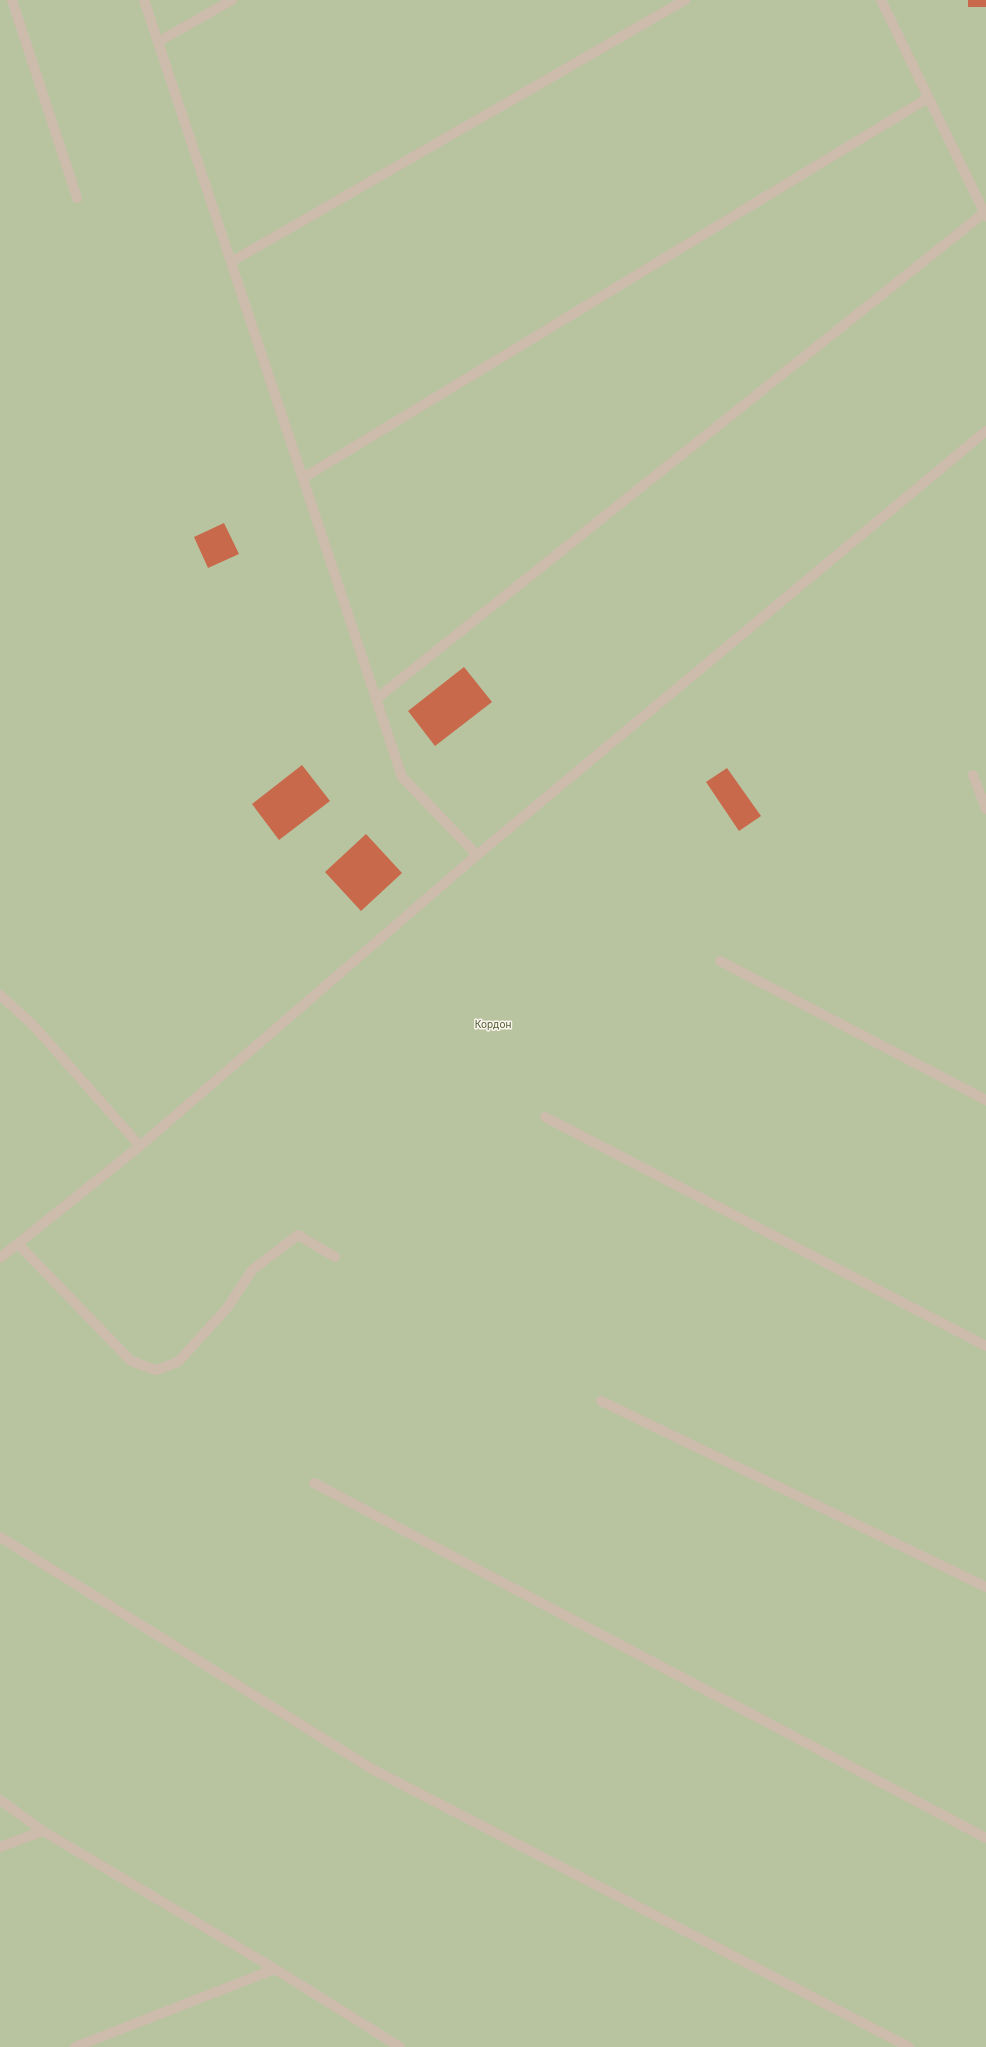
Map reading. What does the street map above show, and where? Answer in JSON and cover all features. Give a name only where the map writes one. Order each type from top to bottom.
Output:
[{"type":"street","points":[[12,0],[77,198]]},
{"type":"street","points":[[144,0],[402,777],[477,855]]},
{"type":"street","points":[[158,42],[232,0]]},
{"type":"street","points":[[231,262],[685,0]]},
{"type":"street","points":[[376,699],[985,214],[881,0]]},
{"type":"street","points":[[303,478],[928,98]]},
{"type":"street","points":[[0,1258],[140,1146],[477,855],[986,431]]},
{"type":"street","points":[[973,775],[986,809]]},
{"type":"street","points":[[720,961],[986,1100]]},
{"type":"street","points":[[0,995],[34,1026],[140,1146]]},
{"type":"street","points":[[545,1117],[986,1346]]},
{"type":"street","points":[[18,1244],[131,1361],[156,1370],[178,1362],[228,1307],[252,1270],[298,1235],[335,1257]]},
{"type":"street","points":[[602,1401],[986,1587]]},
{"type":"street","points":[[314,1482],[986,1838]]},
{"type":"street","points":[[0,1538],[372,1769],[909,2047]]},
{"type":"street","points":[[0,1800],[43,1831],[275,1969],[400,2047]]},
{"type":"street","points":[[0,1847],[43,1831]]},
{"type":"street","points":[[75,2047],[275,1969]]},
{"type":"green space","name":"Кордон","points":[[0,0],[986,0],[986,2047],[0,2047]]},
{"type":"building","points":[[968,0],[986,0],[986,7],[968,7]]},
{"type":"building","points":[[224,523],[239,554],[208,568],[194,537]]},
{"type":"building","points":[[464,667],[492,702],[435,746],[408,711]]},
{"type":"building","points":[[302,765],[330,801],[279,840],[252,804]]},
{"type":"building","points":[[727,768],[761,816],[739,831],[706,782]]},
{"type":"building","points":[[366,834],[402,873],[361,911],[325,872]]}]
